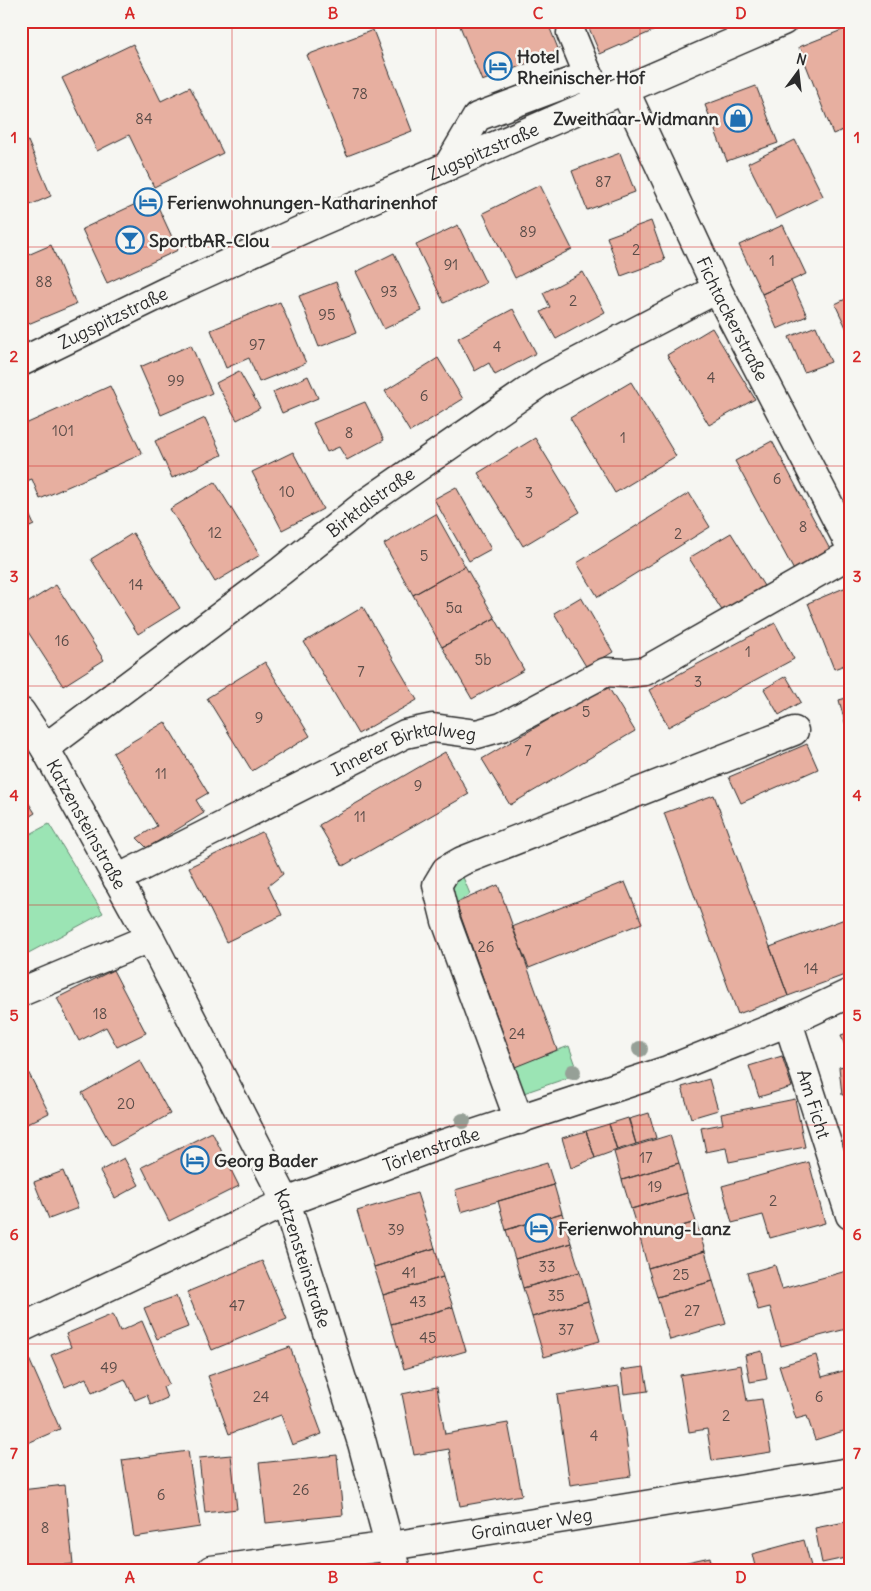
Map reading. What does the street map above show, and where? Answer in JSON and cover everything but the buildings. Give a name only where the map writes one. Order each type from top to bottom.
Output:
[{"type":"street","name":"Zugspitzstraße","points":[[21,362],[169,290],[448,166],[783,21]]},
{"type":"street","points":[[571,33],[599,101]]},
{"type":"street","points":[[448,166],[477,117],[589,75]]},
{"type":"street","name":"Fichtackerstraße","points":[[624,89],[717,289],[850,545]]},
{"type":"street","name":"Birktalstraße","points":[[45,748],[281,571],[369,501],[540,383],[717,289]]},
{"type":"street","name":"Innerer Birktalweg","points":[[117,879],[405,734],[433,728],[477,734],[502,727],[606,672],[626,674],[645,671],[850,554]]},
{"type":"street","name":"Katzensteinstraße","points":[[22,714],[45,748],[150,938],[286,1202],[362,1443],[393,1558]]},
{"type":"street","points":[[519,1120],[446,922],[437,885],[446,870],[488,850],[794,731]]},
{"type":"street","points":[[21,992],[150,938]]},
{"type":"street","name":"Törlenstraße","points":[[21,1328],[286,1202],[431,1148],[668,1070],[788,1022],[850,993]]},
{"type":"street","name":"Am Ficht","points":[[788,1022],[850,1215]]},
{"type":"street","name":"Grainauer Weg","points":[[211,1570],[393,1558],[850,1472]]},
{"type":"green space","points":[[49,824],[103,913],[21,957],[21,839]]},
{"type":"green space","points":[[460,870],[470,894],[456,903],[515,1066],[569,1046],[579,1074],[515,1096],[448,885]]},
{"type":"place","name":"Hotel Rheinischer Hof","points":[[498,66]]},
{"type":"place","name":"Zweithaar-Widmann","points":[[738,118]]},
{"type":"place","name":"Ferienwohnungen-Katharinenhof","points":[[148,202]]},
{"type":"place","name":"SportbAR-Clou","points":[[130,240]]},
{"type":"place","name":"Georg Bader","points":[[195,1160]]},
{"type":"place","name":"Ferienwohnung-Lanz","points":[[539,1228]]}]
